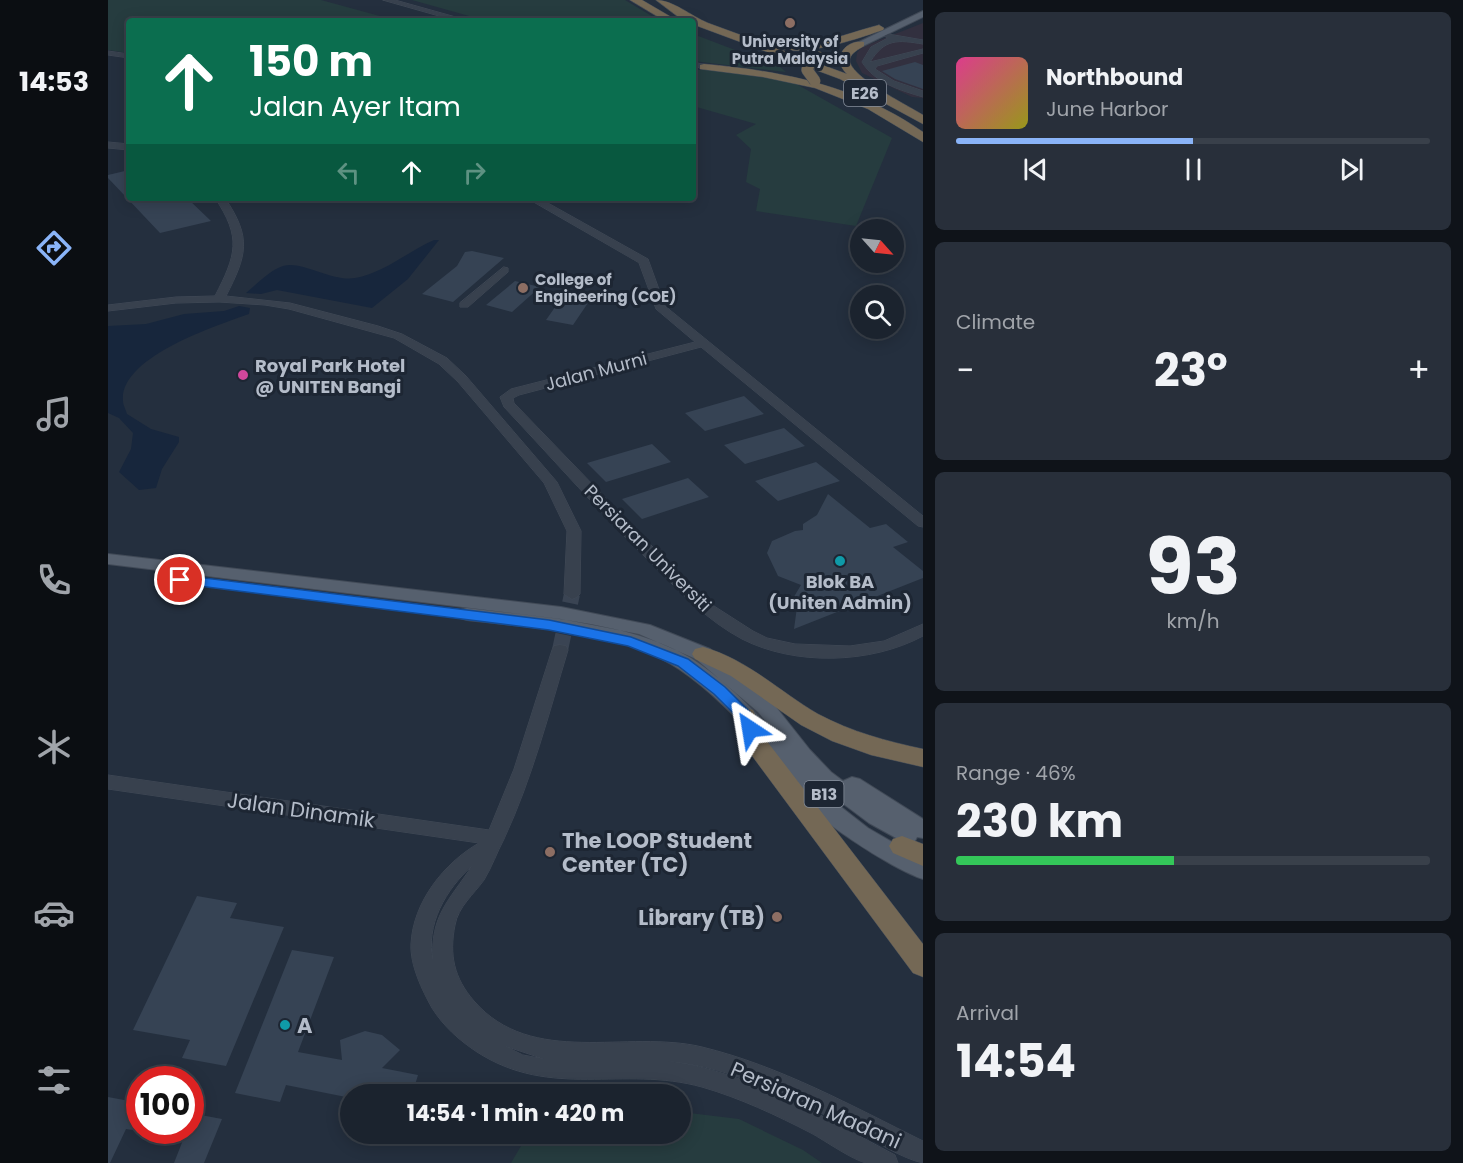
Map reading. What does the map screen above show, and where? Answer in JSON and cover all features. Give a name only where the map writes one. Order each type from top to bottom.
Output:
[{"type":"highway","points":[[635,0],[668,18]]},
{"type":"highway","points":[[650,0],[680,18]]},
{"type":"highway","name":"E26","points":[[661,0],[686,18]]},
{"type":"highway","points":[[701,29],[758,41],[804,47],[878,34]]},
{"type":"highway","name":"E26","points":[[701,29],[834,72],[923,120]]},
{"type":"highway","name":"E26","points":[[701,29],[830,76],[898,113],[923,131]]},
{"type":"highway","points":[[818,84],[807,70],[808,65],[819,57],[878,34]]},
{"type":"highway","points":[[860,44],[848,52],[844,58],[845,66],[851,74],[880,95]]},
{"type":"highway","points":[[696,66],[779,75],[818,84],[894,117],[923,138]]},
{"type":"highway","points":[[703,654],[739,671],[809,719],[840,735],[880,749],[923,758]]},
{"type":"highway","points":[[759,721],[755,743],[923,965]]},
{"type":"main road","points":[[860,44],[923,7]]},
{"type":"main road","points":[[878,34],[895,35],[923,14]]},
{"type":"main road","name":"B13","points":[[108,559],[602,619],[643,629],[703,654],[750,692],[759,721]]},
{"type":"main road","name":"B13","points":[[108,571],[571,628],[631,642],[683,662],[720,690],[759,721],[826,795],[867,825],[916,842]]},
{"type":"main road","points":[[759,721],[763,741],[795,779],[813,796],[876,844],[923,870]]},
{"type":"street","points":[[387,0],[455,18]]},
{"type":"street","points":[[400,0],[466,18]]},
{"type":"street","points":[[923,42],[895,35],[874,49],[866,62],[900,86],[923,94]]},
{"type":"street","points":[[108,53],[126,56]]},
{"type":"street","points":[[872,68],[922,53]]},
{"type":"street","points":[[108,145],[126,147]]},
{"type":"street","points":[[219,299],[238,262],[240,251],[236,223],[222,201]]},
{"type":"street","points":[[537,201],[644,261],[660,307],[704,340],[923,523]]},
{"type":"street","points":[[464,305],[504,270]]},
{"type":"street","points":[[108,308],[176,300],[219,299],[290,306],[398,336],[443,361],[550,482],[574,531],[572,594]]},
{"type":"street","name":"Jalan Murni","points":[[506,397],[515,392],[687,347],[704,340]]},
{"type":"street","name":"Persiaran Universiti","points":[[506,397],[508,404],[694,599],[749,637],[788,648],[828,652],[881,647],[902,641],[923,629]]},
{"type":"street","points":[[493,841],[517,781],[560,650]]},
{"type":"street","name":"Jalan Dinamik","points":[[108,783],[493,841]]},
{"type":"street","name":"Persiaran Madani","points":[[493,841],[464,863],[446,884],[425,918],[420,950],[430,986],[444,1010],[469,1036],[507,1047],[528,1065],[566,1070],[630,1059],[665,1050],[700,1056],[746,1070],[923,1154]]},
{"type":"street","name":"Persiaran Madani","points":[[630,1059],[659,1070],[701,1077],[744,1090],[797,1115],[887,1163]]},
{"type":"street","points":[[856,1147],[867,1126]]},
{"type":"street","points":[[920,1163],[923,1154]]},
{"type":"shaded area","points":[[923,23],[923,98],[912,97],[862,73],[856,61],[857,53],[862,47]]},
{"type":"green space","points":[[108,0],[321,0],[387,18],[126,18],[126,53],[108,50]]},
{"type":"green space","points":[[412,0],[625,0],[655,18],[476,18]]},
{"type":"green space","points":[[696,35],[780,67],[786,72],[696,61]]},
{"type":"green space","points":[[696,70],[713,70],[791,81],[892,138],[859,219],[850,219],[850,225],[756,211],[760,189],[746,182],[751,149],[736,135],[756,124],[696,107]]},
{"type":"green space","points":[[691,1113],[739,1119],[803,1150],[822,1163],[511,1163],[522,1144],[691,1144]]},
{"type":"water","points":[[434,240],[439,240],[408,279],[372,308],[277,290],[261,294],[246,293],[268,274],[283,266],[299,266],[337,277],[355,278],[376,272]]},
{"type":"water","points":[[239,306],[250,308],[249,314],[173,345],[137,370],[126,385],[123,404],[127,414],[151,429],[179,437],[179,442],[162,469],[156,488],[139,490],[119,472],[131,449],[133,433],[119,418],[108,413],[108,326],[146,324],[184,314],[224,311]]},
{"type":"building","points":[[915,62],[923,65],[923,89],[895,79],[882,71]]},
{"type":"building","points":[[126,171],[126,197],[108,178],[108,175]]},
{"type":"building","points":[[130,201],[190,201],[211,221],[160,233]]},
{"type":"building","points":[[472,251],[504,258],[453,302],[422,294],[457,266],[465,252]]},
{"type":"building","points":[[515,281],[540,287],[512,312],[486,305]]},
{"type":"building","points":[[565,293],[592,297],[573,325],[546,320]]},
{"type":"building","points":[[744,396],[764,414],[705,431],[685,413]]},
{"type":"building","points":[[784,428],[805,446],[745,464],[724,445]]},
{"type":"building","points":[[652,444],[671,462],[606,482],[587,463]]},
{"type":"building","points":[[816,462],[840,481],[778,501],[755,481]]},
{"type":"building","points":[[688,478],[709,497],[642,519],[622,499]]},
{"type":"building","name":"Blok BA (Uniten Admin)","points":[[828,494],[870,528],[886,524],[908,542],[893,547],[923,571],[923,578],[794,629],[797,607],[789,605],[801,585],[778,576],[767,553],[772,541],[803,530],[803,524],[817,515]]},
{"type":"building","points":[[197,896],[237,903],[230,918],[284,927],[226,1066],[182,1058],[190,1040],[133,1030]]},
{"type":"building","points":[[292,950],[334,957],[298,1052],[342,1060],[340,1040],[365,1031],[382,1035],[400,1050],[382,1068],[418,1075],[415,1084],[340,1084],[340,1096],[286,1085],[280,1102],[235,1093]]},
{"type":"building","points":[[108,1097],[126,1100],[126,1129],[108,1163]]},
{"type":"building","points":[[204,1116],[222,1119],[204,1163],[174,1163],[181,1144],[204,1144]]},
{"type":"tunnel","points":[[560,650],[572,594]]},
{"type":"place","name":"University of Putra Malaysia","points":[[790,23]]},
{"type":"place","name":"College of Engineering (COE)","points":[[523,288]]},
{"type":"place","name":"Royal Park Hotel @ UNITEN Bangi","points":[[243,375]]},
{"type":"place","name":"Blok BA (Uniten Admin)","points":[[840,561]]},
{"type":"place","name":"The LOOP Student Center (TC)","points":[[550,852]]},
{"type":"place","name":"Library (TB)","points":[[777,917]]},
{"type":"place","name":"A","points":[[285,1025]]},
{"type":"route","points":[[180,580],[440,610],[571,628],[631,642],[683,662],[720,690],[745,716],[750,729]]}]
